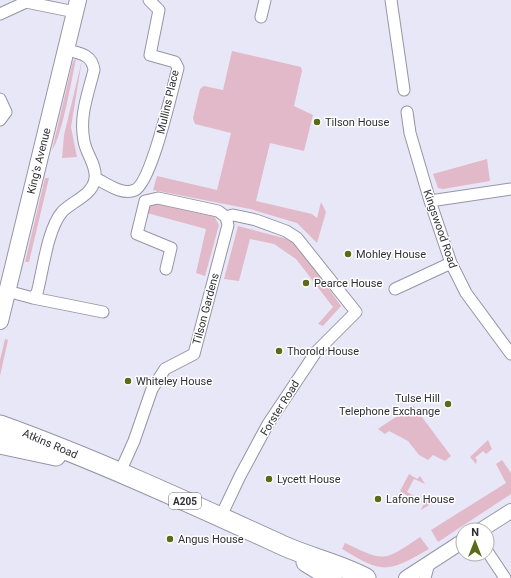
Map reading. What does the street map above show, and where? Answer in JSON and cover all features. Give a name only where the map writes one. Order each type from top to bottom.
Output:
[{"type":"highway","name":"Atkins Road","points":[[0,425],[26,433],[99,465],[120,472],[221,516],[286,547],[347,568],[366,578]]},
{"type":"highway","name":"Atkins Road","points":[[0,444],[99,465]]},
{"type":"highway","name":"Atkins Road","points":[[286,547],[304,561],[332,578]]},
{"type":"main road","name":"King's Avenue","points":[[0,321],[77,6]]},
{"type":"street","name":"Mullins Place","points":[[95,178],[118,190],[126,192],[135,190],[146,178],[158,144],[178,68],[176,62],[150,55],[159,10],[149,0]]},
{"type":"street","points":[[262,17],[265,0]]},
{"type":"street","points":[[390,0],[404,90]]},
{"type":"street","points":[[0,14],[26,2],[77,6]]},
{"type":"street","points":[[34,298],[37,294],[52,229],[62,213],[90,191],[95,178],[94,168],[84,141],[82,114],[91,82],[93,63],[86,55],[66,50]]},
{"type":"street","points":[[0,99],[6,112],[0,120]]},
{"type":"street","name":"Kingswood Road","points":[[407,112],[410,133],[430,201],[451,263],[466,294],[511,354]]},
{"type":"street","points":[[430,201],[511,192]]},
{"type":"street","points":[[166,269],[171,248],[137,234],[145,201],[158,198],[218,211],[226,216]]},
{"type":"street","name":"Forster Road","points":[[221,516],[240,476],[276,412],[316,352],[356,312],[297,238],[286,231],[256,220],[233,215],[226,216]]},
{"type":"street","name":"Tilson Gardens","points":[[120,472],[134,441],[152,389],[165,369],[194,354],[228,225],[226,216]]},
{"type":"street","points":[[395,289],[451,263]]},
{"type":"street","points":[[8,291],[34,298],[103,312]]},
{"type":"street","points":[[494,522],[511,512]]},
{"type":"street","points":[[406,578],[455,546]]},
{"type":"street","points":[[494,562],[505,578]]},
{"type":"street","points":[[424,578],[429,563]]},
{"type":"shaded area","points":[[232,51],[301,67],[302,71],[294,106],[313,115],[304,151],[270,143],[256,201],[312,214],[317,218],[321,202],[326,212],[317,243],[297,223],[250,209],[153,190],[157,176],[217,190],[231,133],[195,124],[193,118],[200,89],[204,86],[223,90]]},
{"type":"shaded area","points":[[76,59],[63,120],[56,143],[52,150],[73,61]]},
{"type":"shaded area","points":[[82,60],[71,127],[77,157],[62,158],[64,135]]},
{"type":"shaded area","points":[[487,159],[490,181],[443,189],[438,188],[433,174]]},
{"type":"shaded area","points":[[45,178],[49,178],[29,262],[25,262]]},
{"type":"shaded area","points":[[156,203],[214,216],[219,225],[205,276],[196,273],[206,229],[147,213],[149,207]]},
{"type":"shaded area","points":[[238,226],[295,241],[341,306],[323,326],[318,324],[333,307],[296,259],[274,244],[250,239],[239,281],[224,279]]},
{"type":"shaded area","points":[[5,339],[8,340],[0,376],[0,360]]},
{"type":"shaded area","points":[[413,405],[451,456],[445,461],[433,455],[428,460],[419,455],[408,441],[389,431],[385,434],[378,429]]},
{"type":"shaded area","points":[[488,440],[492,449],[486,454],[483,451],[475,458],[477,460],[476,464],[470,457]]},
{"type":"shaded area","points":[[502,460],[511,473],[511,494],[468,522],[455,522],[455,531],[438,542],[431,530],[506,483],[496,464]]},
{"type":"shaded area","points":[[409,474],[417,479],[420,476],[425,484],[414,479],[407,492],[414,496],[412,499],[400,491]]},
{"type":"shaded area","points":[[428,494],[434,502],[421,510]]},
{"type":"shaded area","points":[[420,537],[429,549],[403,563],[394,566],[376,566],[367,563],[342,549],[345,543],[368,554],[377,556],[391,555]]},
{"type":"place","name":"Tilson House","points":[[317,122]]},
{"type":"place","name":"Mohley House","points":[[348,254]]},
{"type":"place","name":"Pearce House","points":[[306,283]]},
{"type":"place","name":"Thorold House","points":[[279,351]]},
{"type":"place","name":"Whiteley House","points":[[128,381]]},
{"type":"place","name":"Tulse Hill Telephone Exchange","points":[[448,404]]},
{"type":"place","name":"Lycett House","points":[[269,479]]},
{"type":"place","name":"Lafone House","points":[[378,499]]},
{"type":"place","name":"Angus House","points":[[170,539]]}]
